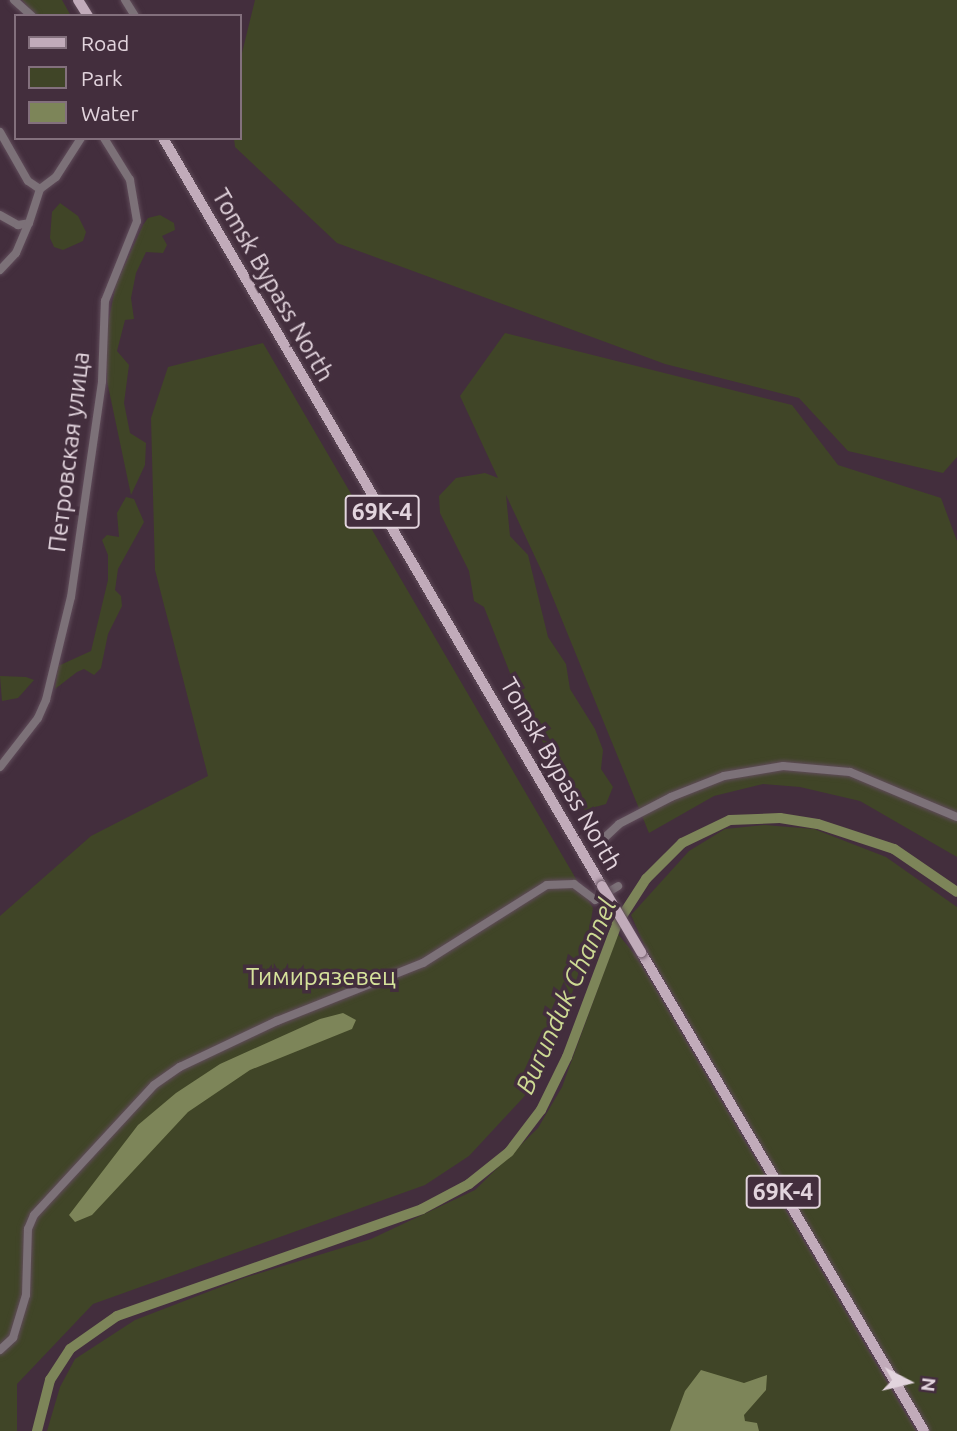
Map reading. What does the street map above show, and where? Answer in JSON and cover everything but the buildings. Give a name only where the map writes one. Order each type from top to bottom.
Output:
[{"type":"main road","name":"Tomsk Bypass North","points":[[164,140],[924,1431]]},
{"type":"street","points":[[14,0],[30,14]]},
{"type":"street","points":[[0,132],[28,181],[40,189]]},
{"type":"street","points":[[0,270],[16,253],[40,189],[55,177],[80,140]]},
{"type":"street","name":"Петровская улица","points":[[0,767],[38,718],[49,687],[71,597],[102,381],[104,310],[137,220],[130,180],[105,140]]},
{"type":"street","points":[[0,215],[18,225],[29,223]]},
{"type":"street","points":[[600,842],[619,824],[671,797],[724,776],[783,766],[850,772],[957,817]]},
{"type":"street","points":[[0,1350],[13,1338],[26,1294],[28,1229],[34,1215],[154,1085],[180,1067],[277,1020],[423,963],[547,885],[574,884],[595,900],[618,886]]},
{"type":"green space","points":[[22,0],[62,0],[70,14],[34,14]]},
{"type":"green space","points":[[255,0],[957,0],[957,457],[943,473],[848,451],[799,398],[665,364],[337,243],[235,147],[234,140],[242,140],[242,53]]},
{"type":"green space","points":[[60,203],[78,216],[86,232],[83,241],[63,250],[54,247],[50,238],[52,212]]},
{"type":"green space","points":[[160,215],[174,223],[175,230],[162,236],[167,245],[163,253],[146,252],[136,273],[131,298],[134,319],[125,320],[117,351],[129,365],[124,403],[130,433],[146,443],[145,465],[131,495],[107,381],[106,333],[116,284],[143,225],[148,218]]},
{"type":"green space","points":[[505,333],[792,405],[838,465],[941,498],[957,541],[957,857],[860,801],[800,787],[763,784],[714,796],[649,833],[544,576],[506,495],[510,536],[528,555],[548,637],[566,664],[570,689],[595,729],[603,750],[601,769],[613,787],[606,804],[585,810],[580,806],[525,711],[484,607],[474,601],[469,571],[440,513],[439,496],[456,478],[485,473],[498,478],[460,396]]},
{"type":"green space","name":"Тимирязевец","points":[[263,343],[593,908],[586,950],[564,1018],[533,1087],[469,1156],[425,1185],[93,1304],[17,1384],[17,1431],[0,1431],[0,916],[91,836],[208,776],[155,570],[151,418],[168,367]]},
{"type":"green space","points":[[126,497],[134,499],[144,522],[118,569],[115,590],[121,596],[122,606],[108,634],[101,668],[94,675],[84,669],[77,672],[55,689],[58,666],[91,651],[108,580],[108,555],[102,540],[107,535],[119,537],[117,513]]},
{"type":"green space","points":[[0,676],[34,680],[18,698],[2,701]]},
{"type":"green space","points":[[765,825],[814,829],[886,857],[957,907],[957,1431],[929,1431],[646,949],[631,915],[689,851],[725,829]]},
{"type":"green space","points":[[618,934],[636,956],[916,1431],[47,1431],[60,1387],[75,1359],[135,1320],[244,1278],[371,1239],[475,1190],[538,1128],[562,1087]]},
{"type":"water","points":[[343,1013],[356,1020],[352,1029],[250,1070],[188,1112],[92,1215],[75,1222],[69,1215],[138,1125],[176,1093],[220,1064],[320,1019]]},
{"type":"water","points":[[701,1370],[744,1383],[767,1375],[766,1390],[744,1415],[745,1421],[757,1423],[759,1431],[670,1431],[685,1391]]},
{"type":"waterway","name":"Burunduk Channel","points":[[37,1431],[50,1380],[70,1349],[117,1316],[422,1209],[469,1184],[509,1152],[541,1110],[567,1057],[617,924],[646,879],[682,843],[730,820],[780,818],[818,824],[894,849],[957,892]]}]
